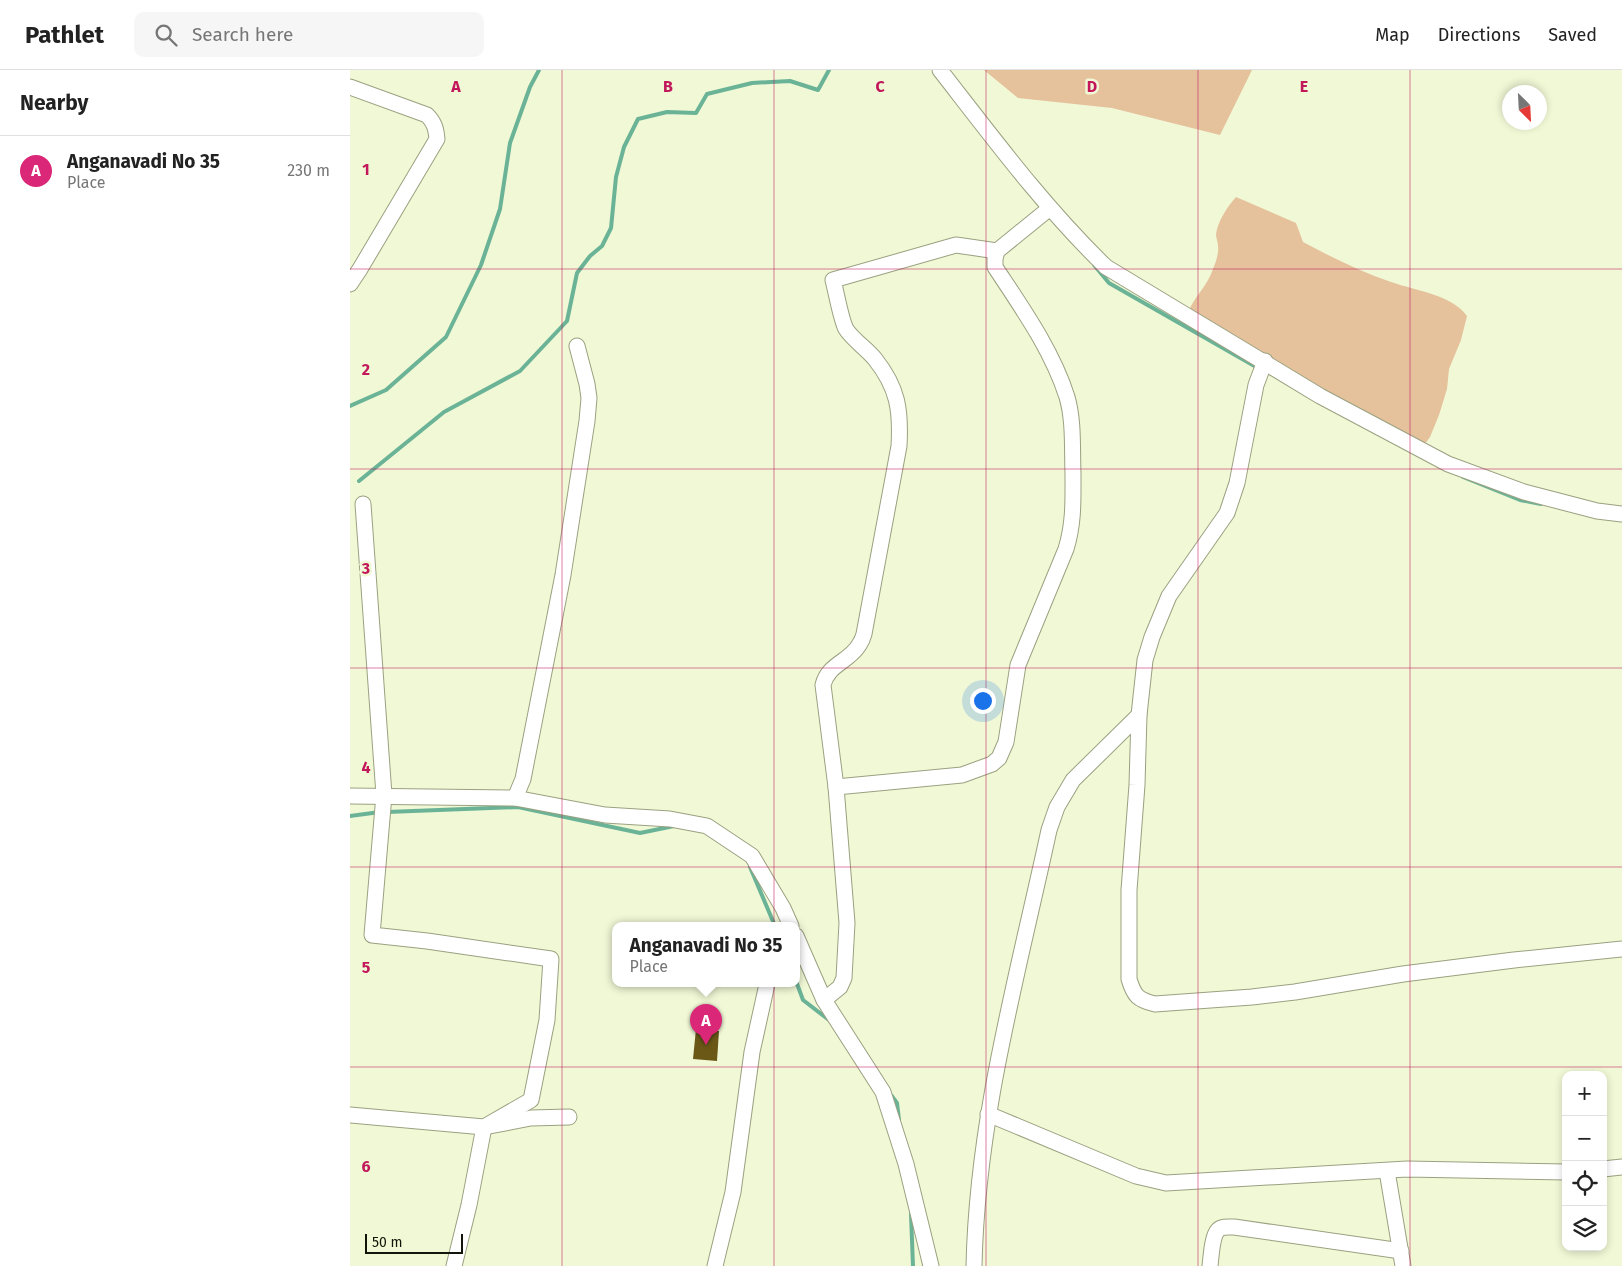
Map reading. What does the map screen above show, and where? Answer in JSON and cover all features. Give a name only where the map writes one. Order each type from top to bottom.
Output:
[{"type":"street","points":[[940,70],[1050,208],[1106,267],[1264,364],[1448,464],[1524,492],[1597,511],[1622,514]]},
{"type":"street","points":[[350,87],[426,115],[433,121],[437,139],[350,284]]},
{"type":"street","points":[[836,787],[977,771],[992,764],[999,758],[1006,742],[1018,665],[1072,532],[1074,515],[1072,426],[1067,398],[1057,372],[1035,329],[995,267],[994,258],[997,251],[1050,208]]},
{"type":"street","points":[[824,1000],[840,987],[844,978],[847,923],[836,787],[823,685],[825,678],[832,668],[859,646],[864,634],[899,446],[900,423],[898,402],[890,384],[876,360],[846,329],[833,280],[956,245],[997,251]]},
{"type":"street","points":[[515,798],[523,779],[563,575],[587,420],[589,398],[578,346]]},
{"type":"street","points":[[1264,364],[1256,385],[1237,483],[1227,513],[1170,596],[1152,637],[1145,660],[1139,715],[1137,785],[1129,890],[1129,978],[1138,998],[1155,1004],[1252,997],[1295,992],[1403,974],[1622,949]]},
{"type":"street","points":[[363,504],[384,795],[372,936],[427,941],[552,959],[546,1020],[531,1100],[484,1127],[469,1205],[454,1266]]},
{"type":"street","points":[[974,1266],[978,1193],[988,1114],[1049,830],[1057,807],[1073,780],[1139,715]]},
{"type":"street","points":[[350,796],[515,798],[605,814],[670,819],[707,826],[752,856],[790,922]]},
{"type":"street","points":[[780,922],[783,908]]},
{"type":"street","points":[[800,945],[824,1000],[883,1092],[906,1164],[931,1266]]},
{"type":"street","points":[[715,1266],[733,1192],[752,1052],[766,987]]},
{"type":"street","points":[[988,1114],[1136,1176],[1166,1183],[1408,1169],[1562,1172]]},
{"type":"street","points":[[350,1115],[484,1127],[531,1118],[568,1117]]},
{"type":"street","points":[[1607,1169],[1622,1167]]},
{"type":"street","points":[[1387,1170],[1403,1266]]},
{"type":"street","points":[[1210,1266],[1215,1236],[1218,1230],[1225,1227],[1401,1251]]},
{"type":"shaded area","points":[[984,70],[1252,70],[1220,135],[1112,108],[1018,98]]},
{"type":"shaded area","points":[[1236,197],[1296,223],[1303,242],[1324,253],[1380,278],[1443,298],[1467,316],[1461,340],[1449,369],[1447,389],[1439,415],[1425,444],[1409,439],[1188,312],[1211,275],[1218,252],[1217,229],[1223,214]]},
{"type":"building","points":[[696,1029],[719,1031],[717,1061],[693,1059]]},
{"type":"waterway","points":[[350,406],[386,390],[446,337],[481,265],[500,209],[510,143],[530,87],[539,70]]},
{"type":"waterway","points":[[359,481],[444,412],[520,371],[567,321],[577,273],[590,256],[602,246],[611,228],[616,177],[624,147],[638,119],[667,112],[696,113],[707,94],[752,83],[790,81],[818,90],[829,70]]},
{"type":"waterway","points":[[1094,265],[1109,283],[1258,368]]},
{"type":"waterway","points":[[1463,477],[1520,500],[1541,504]]},
{"type":"waterway","points":[[387,812],[518,807],[640,833],[674,826]]},
{"type":"waterway","points":[[350,816],[380,812]]},
{"type":"waterway","points":[[750,867],[773,922]]},
{"type":"waterway","points":[[798,987],[803,1000],[829,1020]]},
{"type":"waterway","points":[[891,1095],[897,1103],[899,1120]]},
{"type":"waterway","points":[[911,1214],[913,1266]]},
{"type":"place","name":"Anganavadi No 35","points":[[706,1045]]}]
